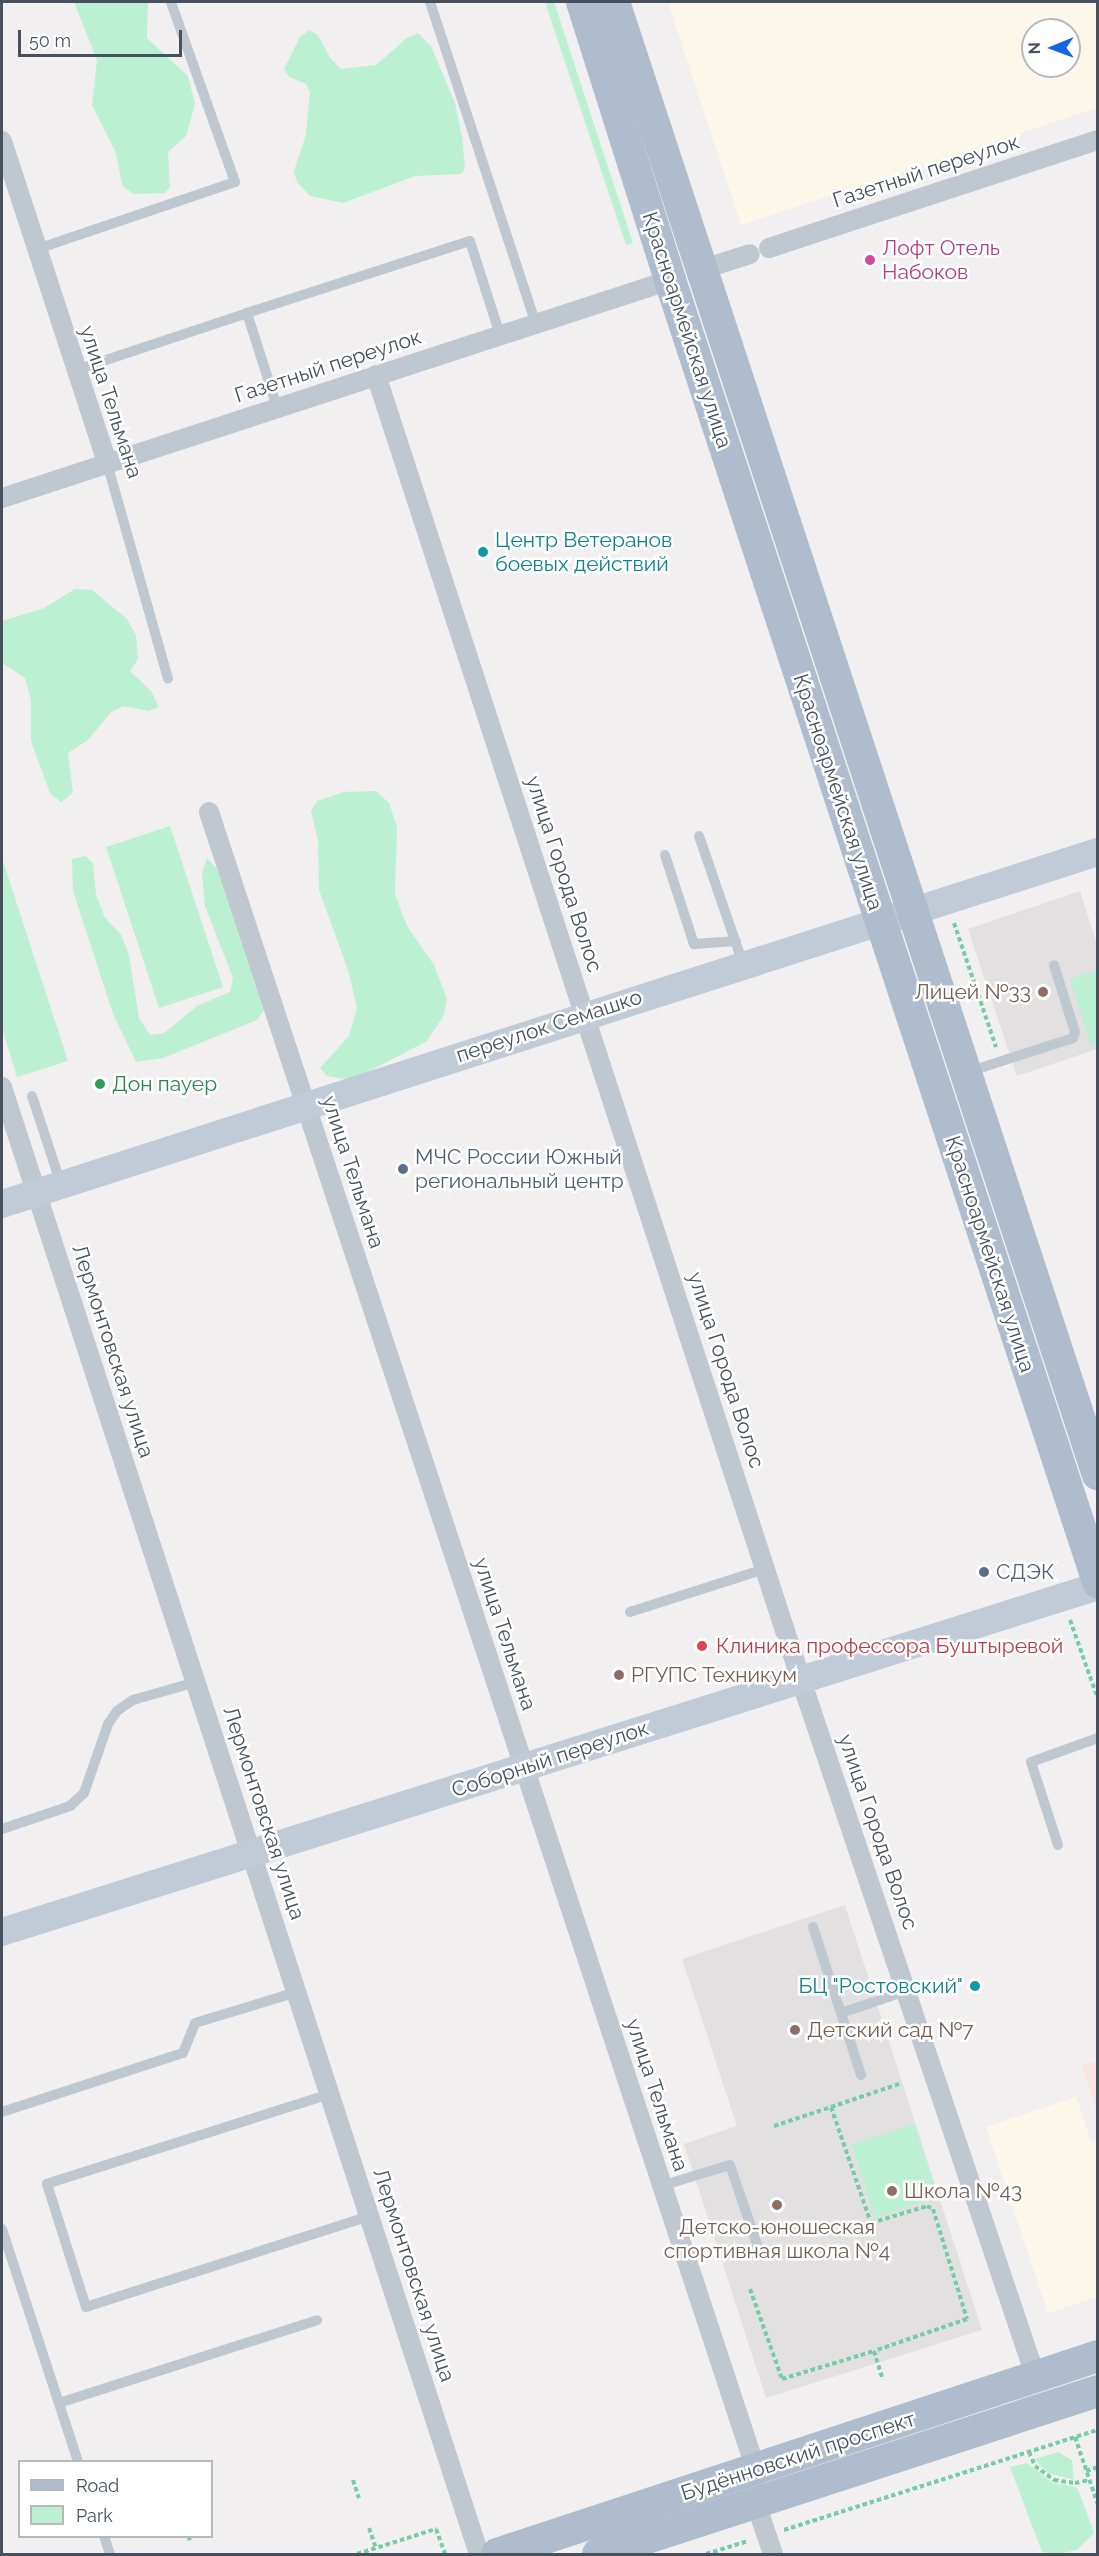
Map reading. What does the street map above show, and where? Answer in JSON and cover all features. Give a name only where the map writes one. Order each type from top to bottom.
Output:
[{"type":"main road","name":"Красноармейская улица","points":[[582,2],[669,280],[1098,1584]]},
{"type":"main road","name":"Красноармейская улица","points":[[614,2],[699,270],[1098,1475]]},
{"type":"main road","name":"Будённовский проспект","points":[[497,2554],[1098,2356]]},
{"type":"main road","name":"Будённовский проспект","points":[[598,2554],[1098,2391]]},
{"type":"street","name":"Газетный переулок","points":[[699,270],[1098,140]]},
{"type":"street","name":"улица Тельмана","points":[[2,141],[106,463]]},
{"type":"street","name":"Газетный переулок","points":[[2,498],[669,280]]},
{"type":"street","name":"улица Города Волос","points":[[376,375],[801,1679],[1036,2378]]},
{"type":"street","name":"улица Тельмана","points":[[209,812],[756,2470]]},
{"type":"street","name":"переулок Семашко","points":[[2,1204],[585,1015],[739,953],[881,923],[1096,856]]},
{"type":"street","name":"Лермонтовская улица","points":[[2,1087],[49,1189],[196,1682],[479,2554]]},
{"type":"street","name":"Соборный переулок","points":[[2,1932],[1098,1584]]},
{"type":"street","points":[[756,2504],[773,2554]]},
{"type":"lane","points":[[37,249],[235,182],[171,2]]},
{"type":"lane","points":[[430,2],[536,324]]},
{"type":"lane","points":[[76,370],[470,241],[500,335]]},
{"type":"lane","points":[[247,313],[277,407]]},
{"type":"lane","name":"улица Тельмана","points":[[106,463],[168,680]]},
{"type":"lane","points":[[699,836],[739,953]]},
{"type":"lane","points":[[665,855],[694,944],[739,953]]},
{"type":"lane","points":[[965,1074],[1073,1038],[1076,1032],[1054,966]]},
{"type":"lane","points":[[32,1096],[49,1189]]},
{"type":"lane","points":[[630,1612],[765,1569]]},
{"type":"lane","points":[[2,1830],[70,1806],[84,1793],[108,1724],[117,1711],[133,1700],[196,1682]]},
{"type":"lane","points":[[1058,1845],[1031,1762],[1098,1738]]},
{"type":"lane","points":[[813,1927],[861,2075]]},
{"type":"lane","points":[[841,2013],[906,1991]]},
{"type":"lane","points":[[2,2112],[183,2053],[195,2023],[297,1992]]},
{"type":"lane","points":[[330,2094],[47,2184],[86,2307],[370,2216]]},
{"type":"lane","points":[[661,2186],[730,2166],[761,2256]]},
{"type":"lane","points":[[2,2229],[77,2460]]},
{"type":"lane","points":[[59,2403],[317,2320]]},
{"type":"lane","points":[[105,2538],[110,2554]]},
{"type":"path","points":[[947,901],[1001,1062]]},
{"type":"path","points":[[1062,1597],[1098,1699]]},
{"type":"path","points":[[774,2126],[899,2084]]},
{"type":"path","points":[[750,2289],[782,2379],[962,2322],[967,2312],[933,2209],[927,2206],[875,2224],[868,2220],[831,2107]]},
{"type":"path","points":[[874,2351],[883,2380]]},
{"type":"path","points":[[706,2554],[1098,2430]]},
{"type":"path","points":[[1075,2438],[1098,2505]]},
{"type":"path","points":[[1029,2452],[1035,2466],[1054,2480],[1075,2484],[1089,2480]]},
{"type":"path","points":[[1086,2471],[1098,2467]]},
{"type":"path","points":[[353,2481],[359,2498]]},
{"type":"path","points":[[369,2528],[375,2548]]},
{"type":"path","points":[[357,2554],[436,2529],[445,2554]]},
{"type":"path","points":[[189,2538],[190,2542]]},
{"type":"shaded area","points":[[668,2],[1097,2],[1097,108],[741,225]]},
{"type":"shaded area","name":"Лицей №33","points":[[1080,891],[1097,945],[1097,1049],[1017,1076],[968,929]]},
{"type":"shaded area","points":[[845,1905],[982,2330],[766,2398],[684,2144],[737,2126],[682,1959]]},
{"type":"shaded area","points":[[1097,2061],[1097,2113],[1082,2066]]},
{"type":"shaded area","points":[[1076,2097],[1091,2142],[1097,2140],[1097,2297],[1048,2313],[986,2127]]},
{"type":"green space","points":[[74,2],[148,2],[147,38],[188,76],[195,104],[186,136],[168,152],[170,187],[165,193],[133,194],[122,185],[116,153],[92,105],[97,60]]},
{"type":"green space","points":[[545,2],[554,2],[633,243],[626,245]]},
{"type":"green space","points":[[309,30],[318,35],[331,59],[341,69],[376,65],[407,38],[418,33],[431,46],[455,103],[465,168],[461,174],[415,176],[343,203],[310,196],[297,182],[294,171],[306,135],[310,92],[306,84],[289,77],[284,69],[300,37]]},
{"type":"green space","points":[[75,589],[92,590],[127,619],[136,635],[138,659],[130,671],[151,691],[159,707],[148,711],[124,706],[111,712],[88,740],[68,753],[73,793],[61,802],[50,793],[31,741],[31,700],[25,678],[2,663],[2,621],[44,608]]},
{"type":"green space","points":[[376,791],[389,803],[397,827],[395,894],[407,926],[434,965],[447,999],[444,1015],[427,1041],[360,1076],[346,1079],[327,1076],[320,1068],[349,1036],[357,1008],[349,973],[319,890],[318,841],[311,811],[317,801],[344,792]]},
{"type":"green space","points":[[170,826],[223,987],[159,1008],[106,847]]},
{"type":"green space","points":[[85,856],[93,863],[96,894],[105,918],[121,934],[129,955],[139,1018],[150,1035],[164,1033],[197,1006],[230,992],[233,978],[205,906],[202,873],[207,858],[218,870],[266,1008],[257,1020],[163,1058],[136,1062],[113,1014],[73,891],[72,859]]},
{"type":"green space","points":[[2,858],[68,1061],[17,1077],[2,1028]]},
{"type":"green space","points":[[1097,970],[1097,1044],[1091,1047],[1070,979]]},
{"type":"green space","points":[[914,2124],[938,2197],[875,2218],[851,2145]]},
{"type":"green space","points":[[1058,2452],[1072,2460],[1074,2480],[1048,2473],[1034,2459]]},
{"type":"green space","points":[[1027,2463],[1053,2483],[1076,2487],[1079,2492],[1094,2533],[1077,2550],[1058,2554],[1042,2552],[1010,2467]]},
{"type":"place","name":"Лофт Отель Набоков","points":[[870,260]]},
{"type":"place","name":"Центр Ветеранов боевых действий","points":[[483,552]]},
{"type":"place","name":"Лицей №33","points":[[1043,992]]},
{"type":"place","name":"Дон пауер","points":[[100,1084]]},
{"type":"place","name":"МЧС России Южный региональный центр","points":[[403,1169]]},
{"type":"place","name":"СДЭК","points":[[984,1572]]},
{"type":"place","name":"Клиника профессора Буштыревой","points":[[702,1646]]},
{"type":"place","name":"РГУПС Техникум","points":[[619,1675]]},
{"type":"place","name":"БЦ \"Ростовский\"","points":[[975,1986]]},
{"type":"place","name":"Детский сад №7","points":[[795,2030]]},
{"type":"place","name":"Школа №43","points":[[892,2191]]},
{"type":"place","name":"Детско-юношеская спортивная школа №4","points":[[777,2205]]}]
